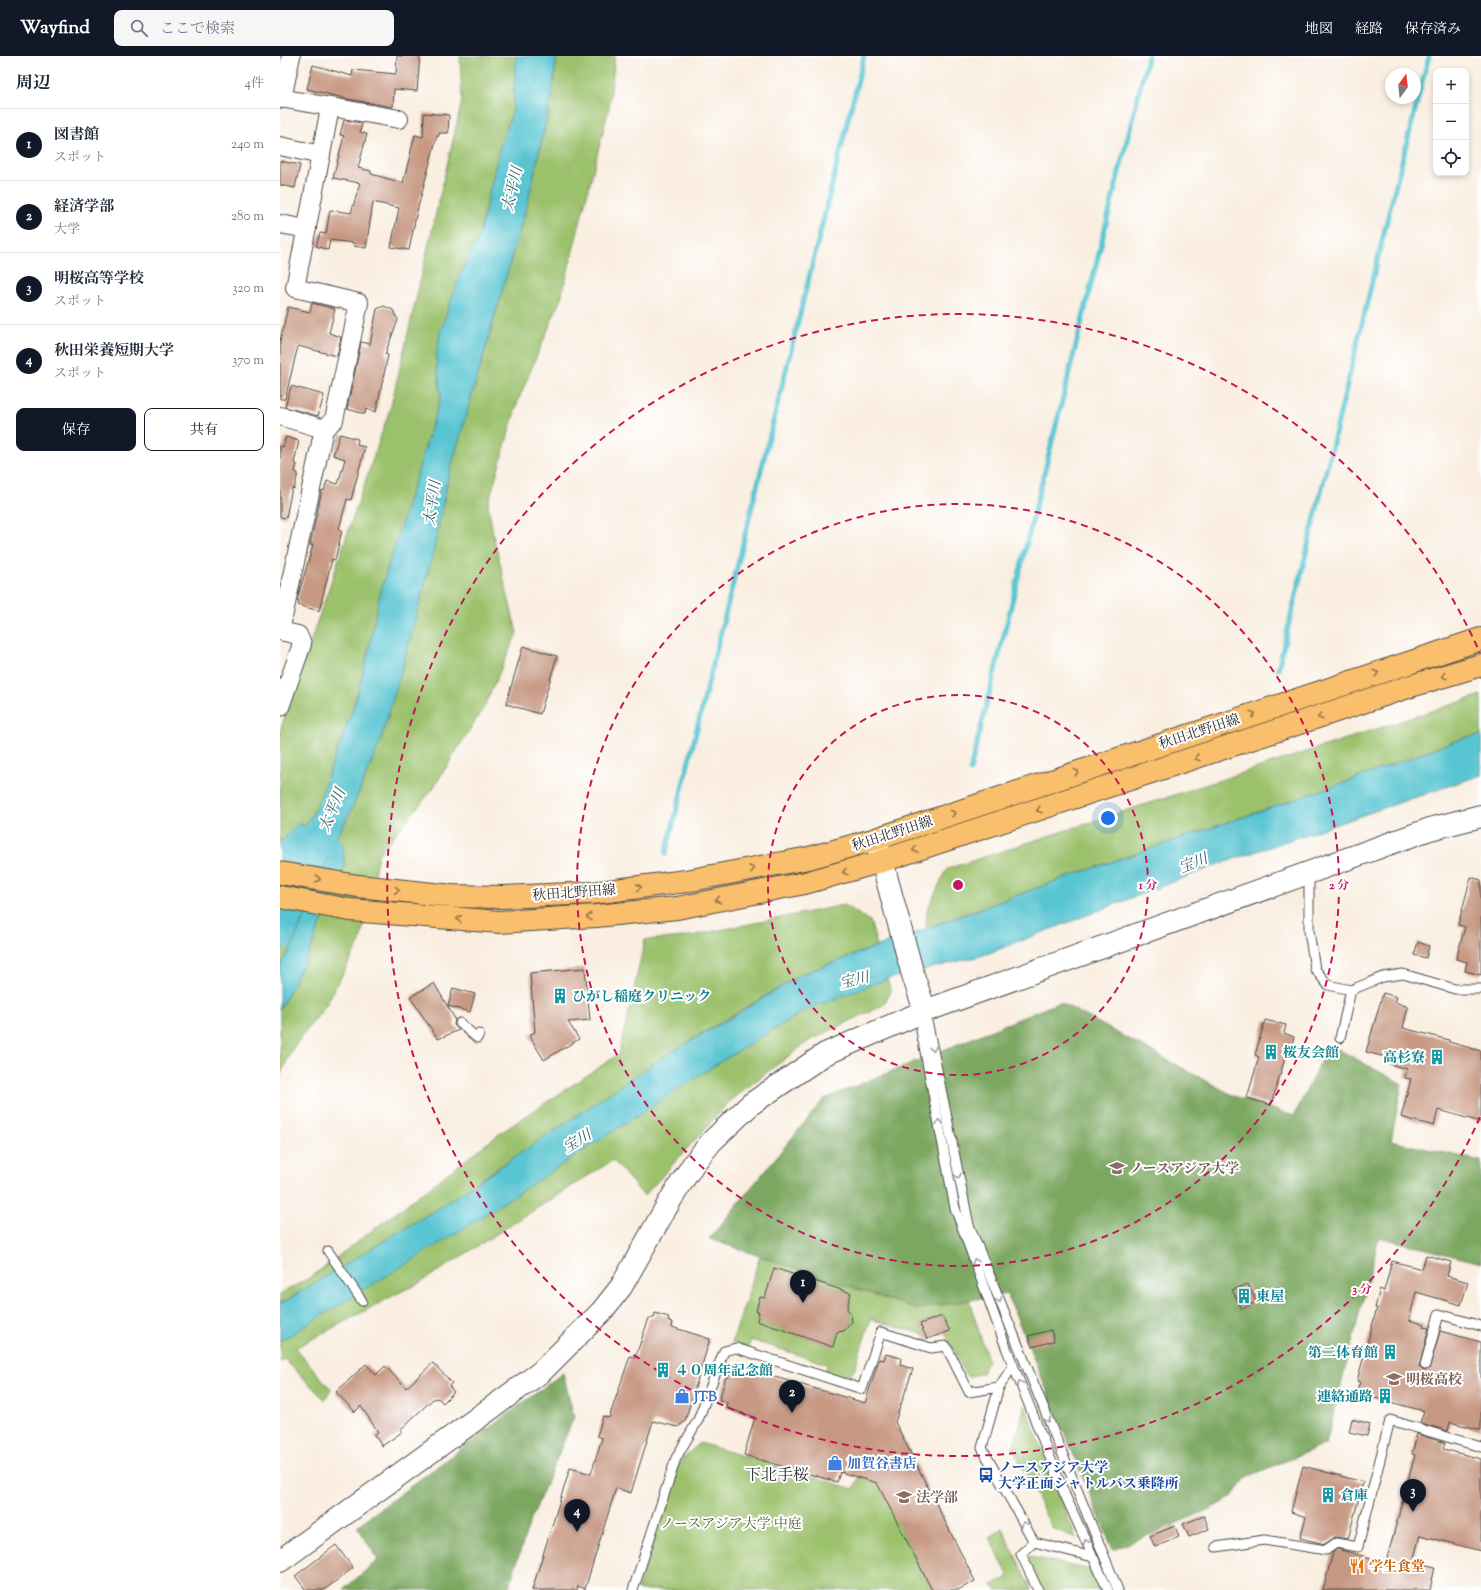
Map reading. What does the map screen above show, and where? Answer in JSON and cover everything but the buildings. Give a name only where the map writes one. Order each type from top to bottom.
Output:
[{"type":"main road","name":"秋田北野田線","points":[[280,873],[358,886],[452,896],[502,897],[592,893],[686,882],[809,858],[876,839],[1481,639]]},
{"type":"main road","name":"秋田北野田線","points":[[280,897],[350,910],[500,922],[596,916],[684,906],[805,883],[882,861],[1411,686],[1481,665]]},
{"type":"street","points":[[291,56],[281,98],[398,119]]},
{"type":"street","points":[[280,707],[302,644],[298,635],[280,631],[324,430],[334,420],[359,303],[288,286],[306,229],[330,108]]},
{"type":"street","points":[[280,146],[321,155]]},
{"type":"street","points":[[280,224],[306,229]]},
{"type":"street","points":[[280,416],[324,430]]},
{"type":"street","points":[[280,1560],[541,1372],[602,1311],[621,1287],[671,1199],[694,1163],[712,1141],[751,1104],[825,1054],[925,1011],[1430,829],[1481,816]]},
{"type":"street","points":[[876,839],[913,975],[925,1011]]},
{"type":"lane","points":[[1309,873],[1309,931],[1315,969],[1328,985],[1351,990],[1383,977],[1403,974],[1455,989],[1481,989]]},
{"type":"lane","points":[[1340,1038],[1351,990]]},
{"type":"lane","points":[[925,1011],[921,1031],[955,1208],[1013,1366],[1065,1495],[1108,1590]]},
{"type":"lane","points":[[925,1011],[969,1225],[1118,1590]]},
{"type":"lane","points":[[460,1022],[476,1038],[479,1034]]},
{"type":"lane","points":[[328,1251],[362,1301]]},
{"type":"lane","points":[[1425,1365],[1439,1314],[1481,1326]]},
{"type":"lane","points":[[632,1590],[676,1458],[698,1420],[724,1351],[736,1348],[862,1389],[881,1332],[931,1348],[946,1346],[969,1392],[999,1387]]},
{"type":"lane","points":[[1013,1366],[999,1387],[982,1448],[1034,1542],[1093,1557]]},
{"type":"lane","points":[[1216,1547],[1264,1540],[1326,1550],[1336,1543],[1358,1547],[1390,1420],[1481,1447]]},
{"type":"lane","points":[[1034,1542],[1021,1554],[1038,1590]]},
{"type":"green space","points":[[460,56],[516,56],[513,110],[501,143],[479,236],[462,269],[436,358],[441,396],[380,593],[367,658],[353,708],[316,808],[305,826],[298,824],[280,843],[280,731],[391,406],[462,101]]},
{"type":"green space","points":[[557,56],[615,56],[609,108],[561,298],[518,401],[488,504],[494,539],[517,633],[485,705],[432,790],[378,855],[360,942],[326,1005],[293,1048],[280,1076],[280,1009],[307,957],[345,865],[336,839],[351,811],[380,742],[402,668],[435,545],[448,478],[527,205],[552,95]]},
{"type":"green space","points":[[1481,695],[1481,735],[1463,738],[1349,781],[1070,876],[926,928],[927,910],[947,869]]},
{"type":"green space","points":[[306,852],[329,857],[292,946],[280,967],[280,890]]},
{"type":"green space","points":[[844,905],[870,921],[877,946],[802,974],[671,1052],[440,1207],[280,1304],[280,1294],[311,1277],[502,1132],[619,1054],[645,940],[685,937]]},
{"type":"green space","points":[[887,979],[891,992],[883,1005],[807,1042],[732,1099],[644,1196],[613,1160],[416,1285],[295,1348],[331,1389],[325,1400],[284,1359],[280,1362],[280,1341],[717,1064],[807,1009]]},
{"type":"green space","points":[[1060,1002],[1234,1096],[1294,1116],[1329,1044],[1402,1084],[1391,1141],[1481,1161],[1481,1263],[1379,1237],[1326,1444],[1247,1477],[1231,1498],[1210,1509],[1113,1550],[1007,1294],[917,1309],[709,1239],[824,1099]]},
{"type":"green space","points":[[760,1256],[917,1309],[969,1300],[988,1360],[982,1373],[967,1377],[945,1333],[949,1330],[942,1316],[920,1324],[925,1335],[871,1319],[853,1372],[840,1376],[825,1373],[827,1364],[751,1340],[748,1348],[732,1343]],"holes":[[[775,1268],[851,1293],[847,1308],[851,1315],[852,1322],[844,1331],[837,1332],[833,1347],[757,1321],[759,1312],[756,1311],[760,1297],[765,1298]]]},
{"type":"green space","points":[[563,1373],[574,1417],[528,1527],[508,1590],[343,1590],[378,1560],[357,1526]]},
{"type":"green space","points":[[1025,1405],[1076,1538],[1052,1528],[1013,1448]]},
{"type":"green space","name":"ノースアジア大学 中庭","points":[[700,1443],[853,1489],[859,1478],[878,1483],[932,1590],[637,1590],[680,1461]]},
{"type":"green space","points":[[1002,1528],[1032,1590],[996,1590],[993,1585],[1009,1577],[989,1537]]},
{"type":"green space","points":[[1027,1556],[1091,1570],[1101,1590],[1043,1590]]},
{"type":"water","points":[[516,56],[557,56],[552,95],[527,205],[448,478],[435,545],[402,668],[380,742],[351,811],[336,838],[342,843],[345,865],[309,953],[280,1009],[280,967],[292,946],[329,857],[306,853],[300,858],[280,888],[280,843],[298,824],[305,826],[316,808],[353,708],[367,658],[380,593],[441,396],[436,358],[440,332],[462,269],[479,236],[501,143],[513,110]]},
{"type":"water","name":"宝川","points":[[1481,735],[1481,775],[1222,863],[984,955],[887,979],[807,1009],[717,1064],[455,1234],[280,1341],[280,1304],[440,1207],[671,1052],[739,1013],[802,974],[1070,876],[1349,781],[1463,738]]},
{"type":"waterway","points":[[666,853],[864,56]]},
{"type":"waterway","points":[[970,771],[1148,56]]},
{"type":"waterway","points":[[1278,669],[1390,208],[1429,56]]},
{"type":"waterway","name":"太平川","points":[[280,935],[329,817]]},
{"type":"place","name":"ひがし稲庭クリニック","points":[[560,996]]},
{"type":"place","name":"桜友会館","points":[[1271,1052]]},
{"type":"place","name":"高杉寮","points":[[1437,1057]]},
{"type":"place","name":"ノースアジア大学","points":[[1117,1168]]},
{"type":"place","name":"東屋","points":[[1244,1296]]},
{"type":"place","name":"図書館","points":[[803,1303]]},
{"type":"place","name":"第二体育館","points":[[1390,1352]]},
{"type":"place","name":"４０周年記念館","points":[[663,1370]]},
{"type":"place","name":"明桜高校","points":[[1394,1379]]},
{"type":"place","name":"JTB","points":[[682,1396]]},
{"type":"place","name":"連絡通路","points":[[1385,1396]]},
{"type":"place","name":"経済学部","points":[[792,1413]]},
{"type":"place","name":"加賀谷書店","points":[[835,1463]]},
{"type":"place","name":"ノースアジア大学 大学正面シャトルバス乗降所","points":[[986,1475]]},
{"type":"place","name":"倉庫","points":[[1328,1495]]},
{"type":"place","name":"法学部","points":[[904,1497]]},
{"type":"place","name":"明桜高等学校","points":[[1413,1512]]},
{"type":"place","name":"秋田栄養短期大学","points":[[577,1532]]},
{"type":"place","name":"学生食堂","points":[[1357,1566]]},
{"type":"district","name":"下北手桜","points":[[777,1474]]}]
